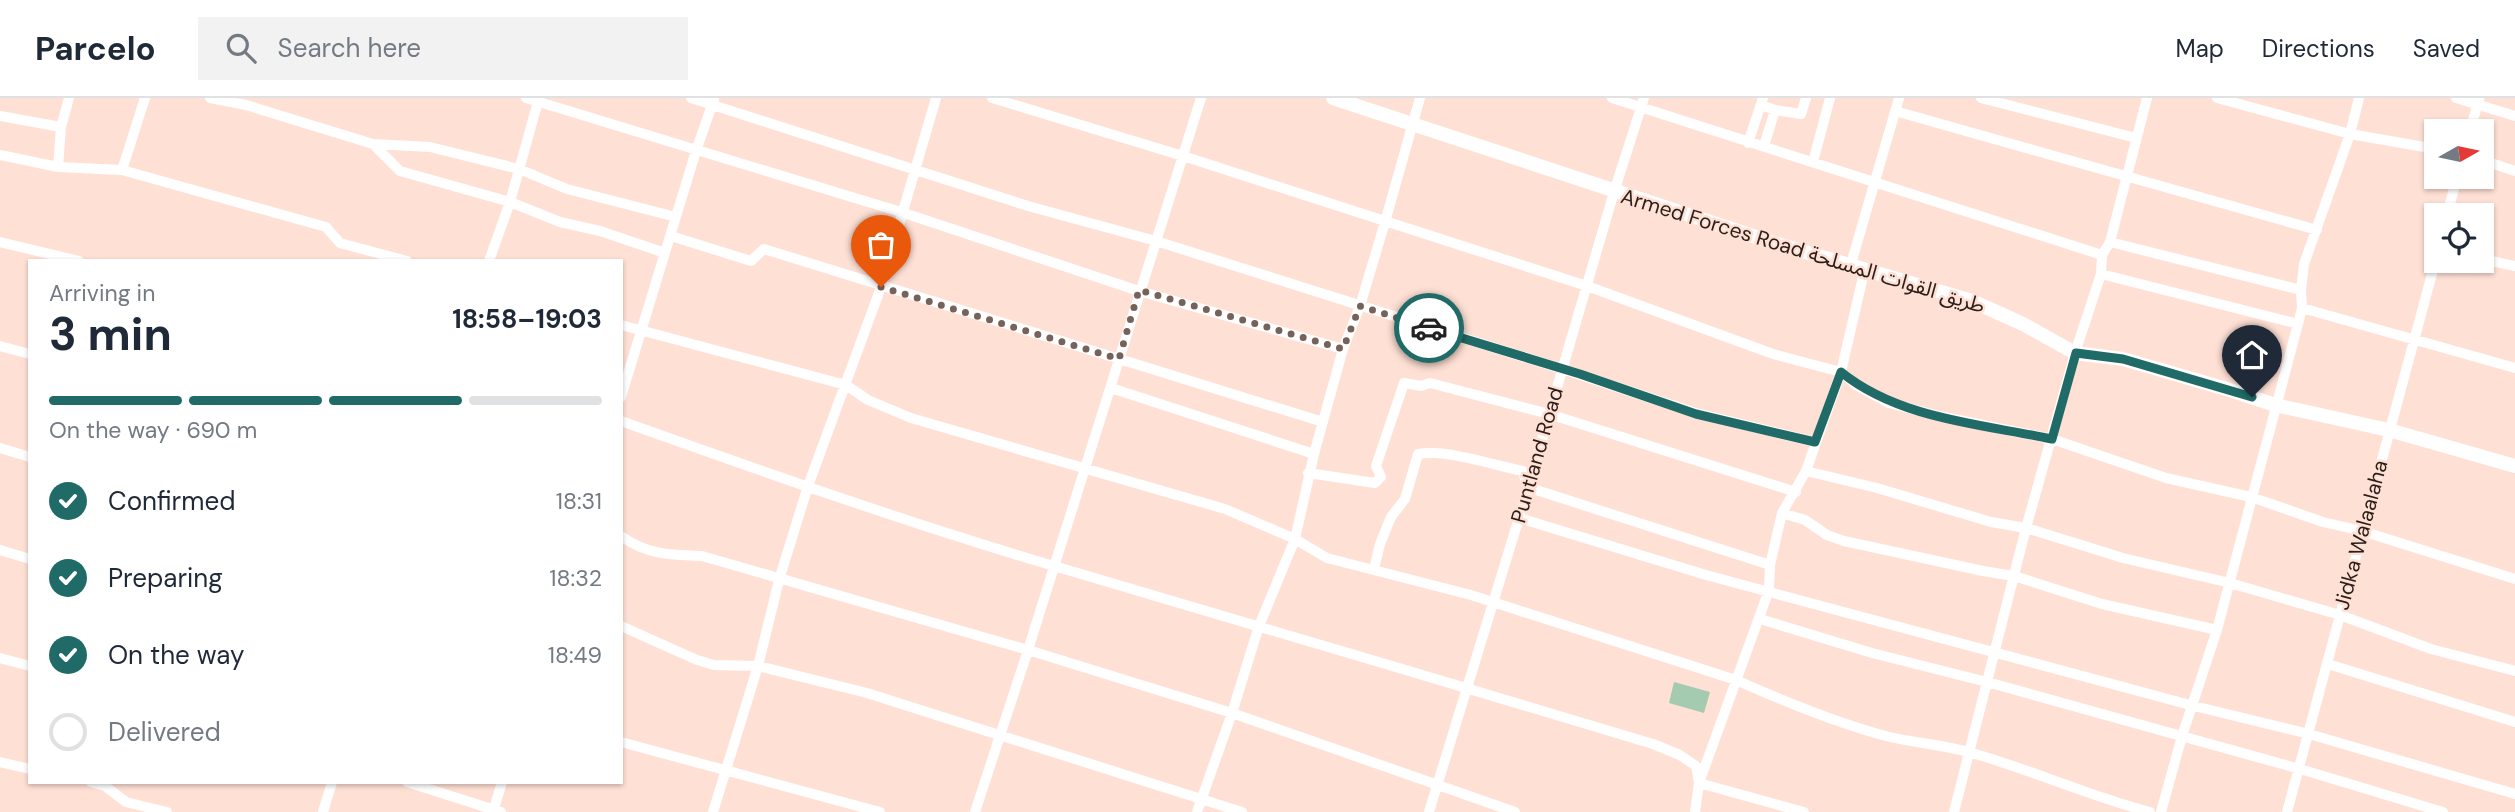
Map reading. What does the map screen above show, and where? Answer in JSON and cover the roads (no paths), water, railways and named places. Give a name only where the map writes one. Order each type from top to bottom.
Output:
[{"type":"street","points":[[58,167],[61,127],[69,98]]},
{"type":"street","points":[[122,170],[145,98]]},
{"type":"street","points":[[210,98],[247,102],[373,144],[430,148],[519,169],[567,189],[676,217]]},
{"type":"street","points":[[526,98],[538,99],[696,151],[901,212],[1139,290],[1343,349]]},
{"type":"street","points":[[691,98],[713,101],[1028,206],[1156,241],[1696,414],[1815,442]]},
{"type":"street","points":[[713,812],[758,666],[779,580],[808,486],[881,287],[936,98]]},
{"type":"street","points":[[992,98],[1183,156],[1587,286],[1773,354],[1841,372],[1856,385],[1889,402],[1939,416],[2052,439],[2166,478],[2251,497],[2323,522],[2362,531],[2515,579]]},
{"type":"street","points":[[975,812],[1201,98]]},
{"type":"street","name":"Armed Forces Road طريق القوات المسلحة","points":[[1333,98],[1771,242],[1972,301],[2023,324],[2076,353],[2123,359],[2275,405],[2389,430],[2515,466]]},
{"type":"street","points":[[1197,812],[1259,626],[1295,539],[1308,473],[1343,349],[1360,306],[1420,98]]},
{"type":"street","points":[[1612,98],[1643,103],[1748,143],[1876,181],[2102,255]]},
{"type":"street","points":[[1748,143],[1762,101],[1775,110],[1801,114],[1806,98]]},
{"type":"street","points":[[1813,162],[1830,98]]},
{"type":"street","points":[[1695,812],[1699,783],[1769,590],[1770,565],[1782,513],[1807,471],[1841,372],[1858,266],[1876,181],[1899,98]]},
{"type":"street","points":[[1981,98],[2136,138]]},
{"type":"street","points":[[1954,812],[2026,528],[2101,274],[2102,255],[2110,242],[2147,98]]},
{"type":"street","points":[[2217,98],[2350,134],[2424,147]]},
{"type":"street","points":[[2161,812],[2182,736],[2217,630],[2298,324],[2302,308],[2304,264],[2350,134],[2359,98]]},
{"type":"street","points":[[2456,98],[2479,101],[2515,116]]},
{"type":"street","points":[[490,259],[510,202],[538,99]]},
{"type":"street","points":[[623,391],[713,101]]},
{"type":"street","points":[[2474,119],[2479,101]]},
{"type":"street","name":"Puntland Road","points":[[1429,812],[1643,103]]},
{"type":"street","points":[[1764,146],[1775,110]]},
{"type":"street","points":[[1895,111],[2316,230]]},
{"type":"street","points":[[0,116],[61,127]]},
{"type":"street","points":[[373,144],[400,171],[510,202],[560,222],[600,231],[665,253]]},
{"type":"street","points":[[0,155],[58,167],[122,170],[326,227],[340,243],[400,259]]},
{"type":"street","points":[[2494,164],[2515,171]]},
{"type":"street","points":[[671,236],[751,261],[764,249],[1324,422]]},
{"type":"street","points":[[0,242],[71,259]]},
{"type":"street","points":[[2110,242],[2301,290]]},
{"type":"street","points":[[2494,262],[2515,266]]},
{"type":"street","name":"Jidka Walaalaha","points":[[2287,812],[2432,273]]},
{"type":"street","points":[[2101,274],[2298,324]]},
{"type":"street","points":[[2302,308],[2515,368]]},
{"type":"street","points":[[623,325],[846,385],[868,400],[911,418],[1226,509],[1295,539],[1327,558],[1493,602],[1736,680],[1810,711],[1884,736],[1970,752],[2110,802],[2150,812]]},
{"type":"street","points":[[0,346],[28,353]]},
{"type":"street","points":[[1308,473],[1376,483],[1381,477],[1376,466],[1404,383],[1421,386],[1430,383],[1549,414],[1796,492]]},
{"type":"street","points":[[1111,388],[1314,454]]},
{"type":"street","points":[[623,422],[808,486],[1054,566],[1468,687],[1662,747],[1696,766],[1699,783]]},
{"type":"street","points":[[0,448],[28,456]]},
{"type":"street","points":[[1374,569],[1391,517],[1405,499],[1418,454],[1453,456],[1523,471],[1527,486],[1770,565]]},
{"type":"street","points":[[1807,471],[1877,488],[1991,522],[2026,528],[2123,558],[2230,583],[2340,615],[2431,649],[2515,671]]},
{"type":"street","points":[[1782,513],[1805,520],[1827,535],[1844,541],[2014,576],[2102,604],[2217,630]]},
{"type":"street","points":[[1519,518],[1706,575],[2194,706],[2309,734],[2515,794]]},
{"type":"street","points":[[623,537],[636,547],[658,554],[702,556],[1028,650],[1232,713],[1515,812]]},
{"type":"street","points":[[0,550],[28,558]]},
{"type":"street","points":[[1760,619],[1872,653],[2300,769],[2443,812]]},
{"type":"street","points":[[623,627],[697,660],[714,665],[758,666],[867,693],[1242,812]]},
{"type":"street","points":[[0,658],[28,665]]},
{"type":"street","points":[[2328,664],[2515,722]]},
{"type":"street","points":[[623,743],[880,812]]},
{"type":"street","points":[[0,762],[28,769]]},
{"type":"street","points":[[1699,783],[1804,812]]},
{"type":"street","points":[[98,784],[127,802],[167,812]]},
{"type":"street","points":[[323,812],[331,784]]},
{"type":"street","points":[[413,784],[496,811],[502,784]]}]
